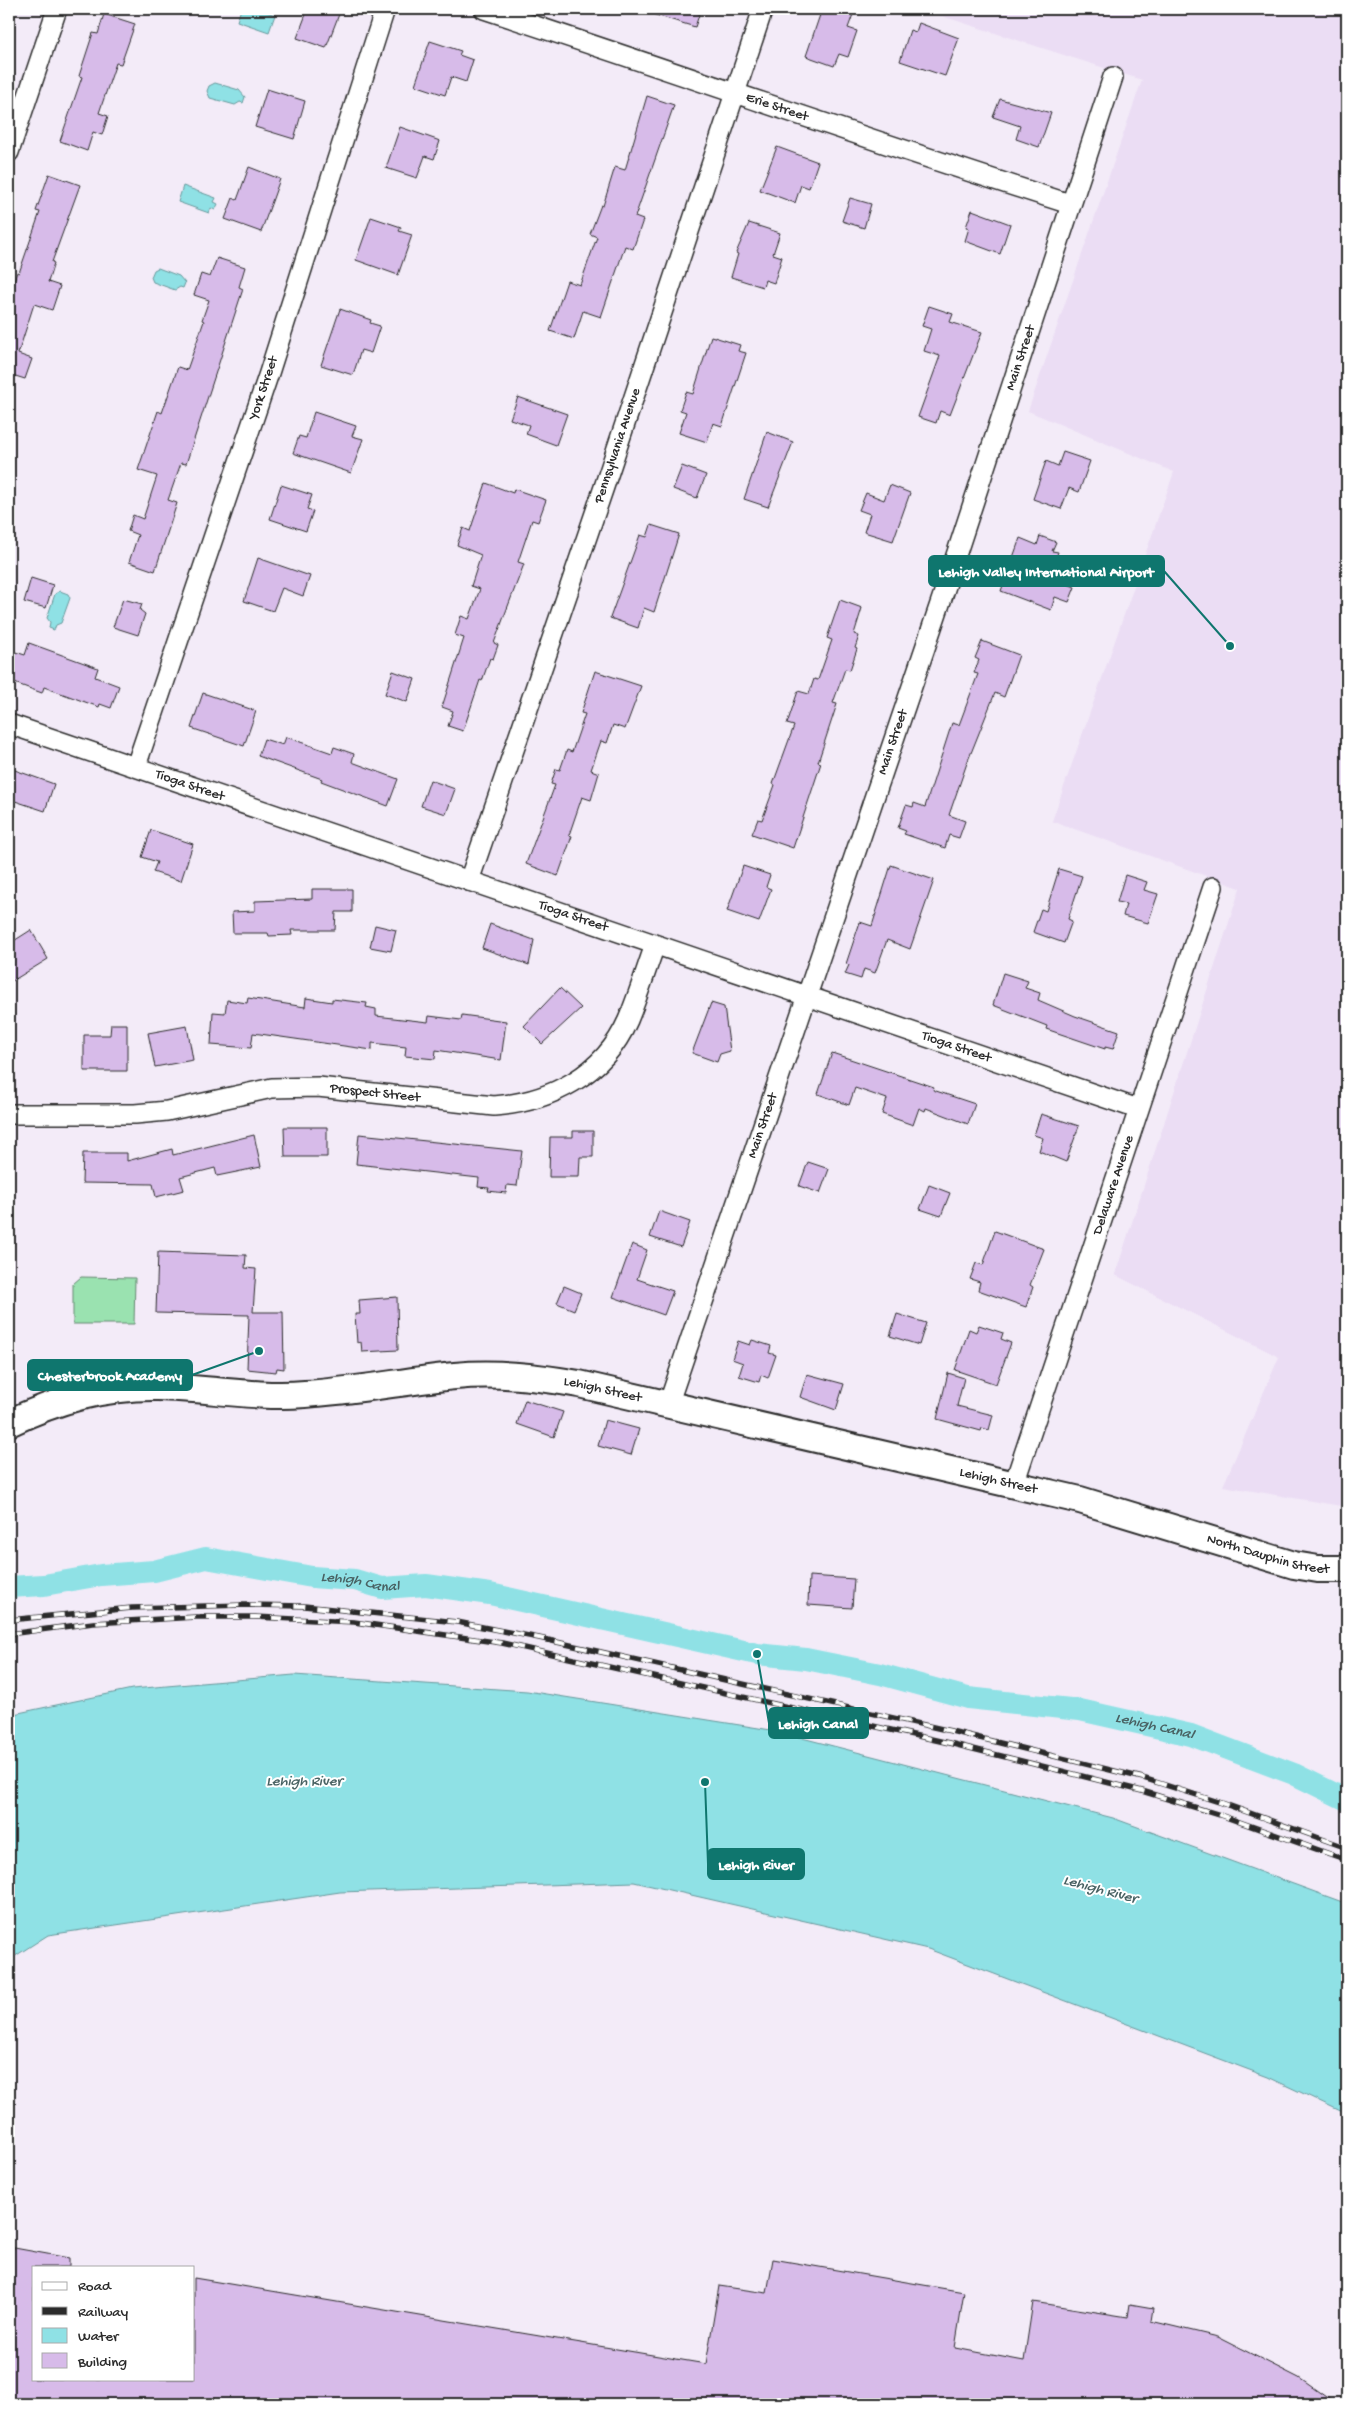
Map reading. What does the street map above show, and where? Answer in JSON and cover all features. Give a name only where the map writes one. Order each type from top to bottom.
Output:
[{"type":"street","points":[[9,152],[56,9]]},
{"type":"street","name":"York Street","points":[[136,766],[266,382],[385,9]]},
{"type":"street","name":"Erie Street","points":[[484,9],[736,92],[904,151],[1070,204]]},
{"type":"street","name":"Pennsylvania Avenue","points":[[469,881],[763,9]]},
{"type":"street","name":"Main Street","points":[[668,1405],[940,605],[1070,204],[1113,78]]},
{"type":"street","name":"Tioga Street","points":[[9,724],[1138,1109]]},
{"type":"street","name":"Delaware Avenue","points":[[1014,1484],[1213,887]]},
{"type":"street","name":"Prospect Street","points":[[9,1114],[135,1114],[167,1111],[272,1088],[318,1087],[494,1106],[519,1104],[544,1098],[584,1076],[606,1055],[628,1021],[655,945]]},
{"type":"street","name":"Lehigh Street","points":[[9,1423],[36,1409],[75,1396],[116,1389],[158,1387],[302,1394],[377,1388],[456,1376],[538,1377],[579,1384],[1014,1484],[1080,1500],[1189,1532]]},
{"type":"street","name":"North Dauphin Street","points":[[1189,1532],[1294,1565],[1318,1569],[1347,1569]]},
{"type":"shaded area","points":[[920,9],[1347,9],[1347,1507],[1223,1486],[1279,1357],[1115,1275],[1240,888],[1052,821],[1174,472],[1028,411],[1142,80]]},
{"type":"green space","points":[[81,1277],[135,1278],[134,1324],[73,1324],[73,1284]]},
{"type":"water","points":[[241,9],[258,9],[275,15],[269,32],[237,21]]},
{"type":"water","points":[[215,83],[239,90],[245,97],[243,103],[240,102],[235,105],[210,98],[207,91],[209,86]]},
{"type":"water","points":[[183,186],[216,198],[214,202],[218,204],[215,210],[211,208],[209,213],[178,202]]},
{"type":"water","points":[[158,268],[179,276],[185,283],[183,288],[180,287],[175,290],[153,282],[151,277],[154,270]]},
{"type":"water","points":[[60,591],[68,594],[70,598],[61,623],[56,625],[54,630],[49,628],[50,622],[47,618],[55,594]]},
{"type":"water","points":[[294,1675],[527,1691],[771,1730],[1113,1818],[1345,1903],[1347,1904],[1347,2114],[1268,2077],[928,1949],[634,1882],[340,1892],[48,1935],[9,1960],[9,1715],[132,1689]]},
{"type":"building","points":[[308,9],[341,9],[326,48],[297,38]]},
{"type":"building","points":[[650,9],[701,9],[695,27],[649,13]]},
{"type":"building","points":[[822,9],[855,9],[848,28],[857,31],[848,57],[839,54],[834,66],[806,56]]},
{"type":"building","points":[[104,14],[135,24],[121,64],[116,63],[99,113],[108,116],[102,135],[93,132],[87,151],[60,141],[82,77],[79,76],[93,33],[98,34]]},
{"type":"building","points":[[919,23],[959,38],[945,76],[900,61],[910,30],[916,32]]},
{"type":"building","points":[[430,41],[461,51],[459,55],[473,60],[466,82],[451,77],[445,95],[415,85]]},
{"type":"building","points":[[267,89],[305,101],[294,139],[255,127]]},
{"type":"building","points":[[647,96],[674,105],[635,217],[643,220],[633,249],[625,246],[601,317],[583,311],[574,339],[550,331],[567,281],[580,285],[597,237],[590,234],[601,205],[603,206],[615,167],[625,170]]},
{"type":"building","points":[[1000,99],[1051,113],[1039,147],[1016,139],[1020,126],[993,117]]},
{"type":"building","points":[[400,127],[440,141],[434,159],[425,156],[417,178],[386,168]]},
{"type":"building","points":[[777,147],[818,162],[809,188],[801,185],[795,203],[760,190]]},
{"type":"building","points":[[249,167],[280,179],[261,232],[225,219],[233,198],[237,200]]},
{"type":"building","points":[[49,174],[80,185],[52,262],[54,263],[48,282],[60,286],[52,310],[34,304],[18,354],[32,359],[25,379],[9,374],[9,295],[17,272],[19,273],[40,212],[36,211]]},
{"type":"building","points":[[850,198],[871,204],[864,228],[842,221]]},
{"type":"building","points":[[972,210],[1010,224],[1000,254],[965,241],[969,228],[966,227]]},
{"type":"building","points":[[371,217],[401,227],[399,231],[412,235],[398,275],[356,260]]},
{"type":"building","points":[[749,223],[780,233],[773,254],[782,257],[774,283],[765,280],[763,287],[731,277],[738,254],[736,253]]},
{"type":"building","points":[[217,258],[245,267],[239,287],[243,289],[186,464],[181,463],[168,500],[177,503],[155,571],[129,562],[138,535],[128,531],[133,515],[143,519],[157,476],[138,470],[158,411],[162,413],[178,367],[187,370],[204,321],[202,320],[209,300],[194,295],[201,274],[210,277]]},
{"type":"building","points":[[929,306],[953,314],[950,322],[982,332],[950,415],[940,411],[936,423],[918,417],[940,356],[924,351],[931,329],[922,326]]},
{"type":"building","points":[[340,309],[371,320],[370,323],[380,326],[371,353],[361,350],[353,375],[321,365]]},
{"type":"building","points":[[711,336],[740,345],[738,351],[746,353],[722,426],[713,423],[707,442],[679,433],[686,412],[680,410],[686,392],[693,394]]},
{"type":"building","points":[[518,397],[567,414],[556,445],[526,434],[529,425],[510,419]]},
{"type":"building","points":[[314,412],[356,426],[352,436],[363,439],[351,473],[293,453],[299,436],[306,438]]},
{"type":"building","points":[[767,432],[793,442],[768,507],[744,499]]},
{"type":"building","points":[[1063,452],[1090,461],[1079,492],[1069,488],[1061,509],[1033,499],[1046,461],[1058,466]]},
{"type":"building","points":[[682,466],[706,475],[697,498],[673,489]]},
{"type":"building","points":[[486,483],[513,493],[514,489],[546,500],[538,522],[532,520],[518,562],[524,564],[494,643],[498,645],[493,659],[490,658],[482,681],[480,680],[463,731],[448,726],[453,711],[442,707],[464,638],[455,635],[461,616],[469,619],[480,589],[471,586],[481,555],[457,545],[463,528],[470,531]]},
{"type":"building","points":[[281,485],[312,495],[307,509],[313,511],[306,531],[270,519]]},
{"type":"building","points":[[890,485],[910,493],[893,541],[864,532],[870,514],[859,510],[866,493],[884,500]]},
{"type":"building","points":[[651,525],[679,534],[654,612],[644,608],[638,628],[610,618],[640,535],[647,537]]},
{"type":"building","points":[[1040,536],[1056,542],[1052,551],[1058,552],[1049,577],[1075,587],[1069,602],[1055,597],[1051,610],[1001,591],[1020,538],[1037,545]]},
{"type":"building","points":[[258,558],[310,576],[303,596],[282,588],[273,611],[244,601]]},
{"type":"building","points":[[31,578],[53,585],[46,608],[24,602]]},
{"type":"building","points":[[123,599],[142,604],[140,610],[145,614],[138,635],[113,627]]},
{"type":"building","points":[[840,600],[862,608],[854,634],[859,636],[855,648],[857,649],[850,670],[845,669],[833,703],[837,704],[818,762],[821,763],[793,848],[752,834],[758,819],[762,820],[794,726],[787,724],[798,691],[809,694],[814,679],[818,680],[832,640],[827,638]]},
{"type":"building","points":[[982,641],[1019,655],[1004,697],[995,693],[967,763],[949,815],[965,821],[959,838],[949,835],[945,848],[904,834],[906,831],[898,828],[906,805],[913,807],[914,803],[925,807],[952,723],[959,725],[978,674],[974,673],[979,660],[975,658]]},
{"type":"building","points":[[29,643],[98,668],[95,677],[119,686],[111,708],[100,704],[99,707],[44,687],[42,693],[9,681],[9,650],[25,655]]},
{"type":"building","points":[[393,671],[415,679],[407,702],[385,694]]},
{"type":"building","points":[[595,671],[641,686],[625,729],[613,725],[607,743],[601,741],[591,770],[599,773],[591,800],[582,797],[569,835],[572,836],[558,876],[526,864],[555,785],[551,784],[556,769],[560,770],[567,750],[572,752],[585,714],[581,713]]},
{"type":"building","points":[[203,693],[256,711],[244,746],[191,728]]},
{"type":"building","points":[[286,737],[332,753],[334,747],[354,754],[352,762],[398,779],[388,806],[321,781],[322,779],[258,756],[264,739],[283,745]]},
{"type":"building","points":[[9,768],[54,784],[45,811],[9,799]]},
{"type":"building","points":[[430,780],[455,789],[446,814],[421,806]]},
{"type":"building","points":[[151,830],[193,844],[181,881],[153,872],[157,862],[142,857]]},
{"type":"building","points":[[891,865],[934,880],[910,949],[887,940],[875,973],[864,969],[861,979],[845,974],[849,965],[846,964],[860,922],[872,926]]},
{"type":"building","points":[[743,866],[770,875],[766,887],[771,889],[759,922],[727,911]]},
{"type":"building","points":[[1059,869],[1082,876],[1068,919],[1072,921],[1064,943],[1033,932],[1041,909],[1046,911]]},
{"type":"building","points":[[1125,875],[1147,882],[1144,890],[1158,894],[1148,923],[1123,916],[1126,904],[1117,902]]},
{"type":"building","points":[[312,889],[352,889],[352,912],[336,912],[335,930],[291,930],[292,935],[269,936],[268,933],[233,933],[232,912],[255,911],[255,901],[312,899]]},
{"type":"building","points":[[490,924],[534,940],[529,965],[482,948]]},
{"type":"building","points":[[375,925],[396,930],[391,951],[370,947]]},
{"type":"building","points":[[31,930],[48,959],[9,983],[9,944]]},
{"type":"building","points":[[1003,973],[1028,981],[1025,988],[1040,993],[1038,1000],[1075,1016],[1119,1031],[1113,1049],[1105,1047],[1105,1049],[1046,1029],[1047,1026],[993,1005]]},
{"type":"building","points":[[560,988],[581,1008],[542,1044],[524,1026]]},
{"type":"building","points":[[248,998],[305,1007],[306,998],[332,1002],[332,999],[367,1003],[366,1007],[376,1009],[376,1016],[428,1022],[429,1016],[461,1020],[462,1015],[506,1021],[501,1060],[436,1050],[435,1059],[405,1056],[406,1047],[372,1043],[372,1050],[253,1033],[251,1048],[211,1045],[213,1012],[225,1013],[227,1000],[247,1003]]},
{"type":"building","points":[[711,1003],[724,1007],[730,1051],[720,1054],[717,1062],[692,1053]]},
{"type":"building","points":[[111,1024],[127,1024],[127,1071],[84,1071],[84,1035],[110,1035]]},
{"type":"building","points":[[187,1026],[193,1060],[155,1067],[148,1033]]},
{"type":"building","points":[[832,1053],[934,1087],[933,1090],[975,1104],[968,1124],[926,1108],[925,1111],[919,1108],[913,1125],[882,1114],[887,1099],[855,1088],[849,1105],[818,1094]]},
{"type":"building","points":[[1041,1114],[1079,1126],[1066,1162],[1039,1151],[1043,1138],[1034,1135]]},
{"type":"building","points":[[284,1127],[327,1127],[327,1157],[285,1157]]},
{"type":"building","points":[[573,1131],[593,1131],[593,1157],[580,1157],[579,1177],[549,1177],[550,1137],[573,1137]]},
{"type":"building","points":[[359,1134],[522,1151],[517,1186],[507,1185],[506,1193],[488,1191],[489,1188],[478,1187],[479,1178],[356,1164]]},
{"type":"building","points":[[254,1135],[261,1167],[217,1176],[215,1168],[180,1177],[184,1190],[156,1197],[153,1184],[82,1183],[83,1153],[127,1153],[127,1161],[172,1149],[173,1155]]},
{"type":"building","points":[[808,1162],[829,1169],[820,1193],[799,1186]]},
{"type":"building","points":[[929,1185],[950,1193],[941,1216],[920,1209]]},
{"type":"building","points":[[659,1211],[690,1222],[681,1247],[650,1237]]},
{"type":"building","points":[[995,1231],[1044,1249],[1030,1285],[1033,1287],[1026,1307],[978,1290],[980,1282],[970,1279],[976,1263],[983,1265]]},
{"type":"building","points":[[632,1244],[647,1250],[637,1279],[673,1291],[664,1315],[613,1297]]},
{"type":"building","points":[[158,1252],[246,1255],[245,1268],[256,1269],[253,1312],[283,1312],[284,1369],[277,1368],[276,1372],[247,1369],[249,1315],[156,1313]]},
{"type":"building","points":[[564,1286],[581,1293],[574,1310],[557,1303]]},
{"type":"building","points":[[397,1297],[398,1350],[362,1352],[361,1342],[357,1343],[355,1314],[360,1314],[359,1300]]},
{"type":"building","points":[[897,1314],[926,1323],[919,1345],[890,1336]]},
{"type":"building","points":[[979,1325],[1003,1333],[1001,1339],[1011,1343],[996,1384],[955,1370],[969,1329],[976,1332]]},
{"type":"building","points":[[752,1340],[771,1346],[769,1353],[776,1355],[768,1378],[761,1375],[759,1382],[739,1376],[743,1363],[732,1359],[738,1341],[750,1345]]},
{"type":"building","points":[[948,1373],[964,1378],[957,1406],[993,1415],[989,1430],[982,1428],[981,1431],[937,1419]]},
{"type":"building","points":[[807,1374],[844,1384],[836,1410],[800,1397]]},
{"type":"building","points":[[525,1400],[563,1412],[554,1437],[517,1424]]},
{"type":"building","points":[[605,1420],[639,1429],[631,1455],[598,1446]]},
{"type":"building","points":[[809,1576],[854,1579],[852,1608],[808,1605]]},
{"type":"building","points":[[9,2247],[69,2258],[69,2266],[32,2266],[32,2380],[195,2380],[195,2278],[706,2364],[719,2286],[767,2293],[773,2259],[964,2292],[955,2348],[1024,2361],[1033,2302],[1128,2317],[1130,2304],[1153,2308],[1151,2321],[1218,2337],[1299,2378],[1336,2404],[17,2404],[17,2402],[9,2401]]},
{"type":"waterway","name":"Lehigh Canal","points":[[9,1587],[44,1585],[101,1575],[154,1571],[206,1558],[312,1577],[355,1580],[382,1588],[426,1585],[490,1594],[757,1654],[806,1659],[880,1674],[968,1698],[1080,1710],[1191,1735],[1294,1774],[1347,1800]]},
{"type":"railway","points":[[9,1620],[132,1608],[244,1605],[304,1606],[457,1622],[539,1638],[951,1731],[1143,1778],[1222,1803],[1347,1848]]},
{"type":"railway","points":[[9,1634],[93,1623],[196,1617],[255,1617],[354,1622],[502,1643],[949,1743],[1142,1791],[1220,1815],[1347,1860]]},
{"type":"place","name":"Lehigh Valley International Airport","points":[[1230,646]]},
{"type":"place","name":"Chesterbrook Academy","points":[[259,1351]]},
{"type":"place","name":"Lehigh Canal","points":[[757,1654]]},
{"type":"place","name":"Lehigh River","points":[[705,1782]]}]
